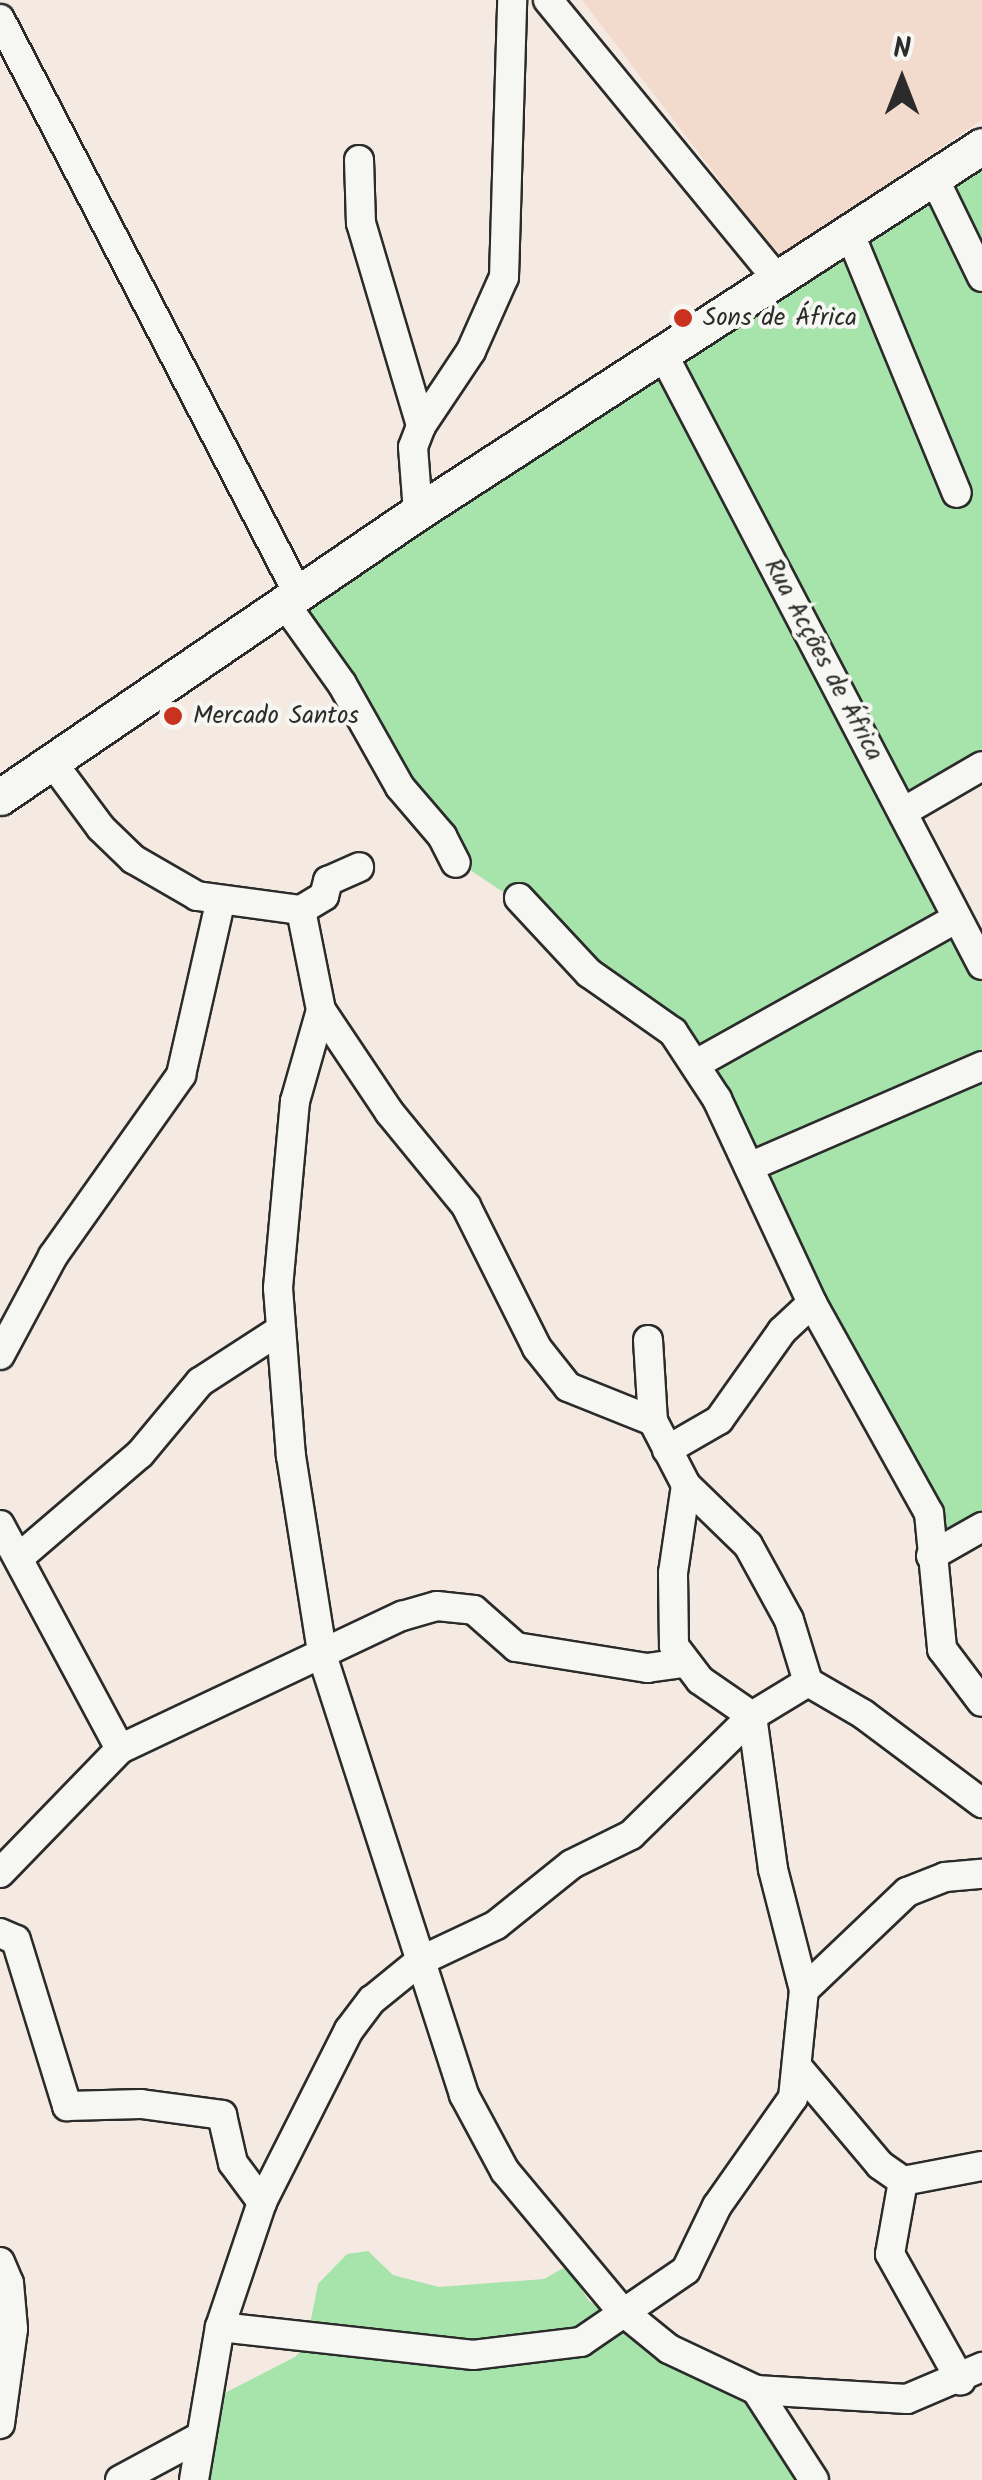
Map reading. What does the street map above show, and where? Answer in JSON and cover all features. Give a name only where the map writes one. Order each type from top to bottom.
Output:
[{"type":"main road","points":[[0,797],[418,512],[664,356],[982,146]]},
{"type":"street","points":[[418,512],[414,447],[421,426],[471,350],[504,277],[512,0]]},
{"type":"street","points":[[548,0],[779,281]]},
{"type":"street","points":[[0,19],[292,600],[400,787],[442,836],[456,863]]},
{"type":"street","points":[[358,160],[361,223],[421,426]]},
{"type":"street","points":[[934,178],[982,277]]},
{"type":"street","points":[[850,234],[957,493]]},
{"type":"street","name":"Rua Acções de África","points":[[664,356],[982,965]]},
{"type":"street","points":[[52,762],[101,828],[133,859],[163,880],[220,904],[301,910],[324,896],[328,881],[359,867]]},
{"type":"street","points":[[903,812],[982,766]]},
{"type":"street","points":[[520,898],[564,951],[673,1032],[696,1064],[812,1303],[923,1500],[942,1649],[982,1702]]},
{"type":"street","points":[[0,1355],[54,1256],[181,1076],[220,904]]},
{"type":"street","points":[[301,910],[321,1010],[390,1113],[466,1206],[556,1374],[568,1387],[653,1421]]},
{"type":"street","points":[[696,1064],[957,918]]},
{"type":"street","points":[[321,1010],[295,1101],[277,1332],[323,1658],[464,2095],[506,2171],[620,2310],[669,2349],[756,2390],[907,2399],[972,2374],[890,2254],[903,2181]]},
{"type":"street","points":[[749,1168],[982,1066]]},
{"type":"street","points":[[667,1450],[719,1420],[782,1331],[812,1303]]},
{"type":"street","points":[[22,1555],[140,1454],[200,1382],[277,1332]]},
{"type":"street","points":[[648,1340],[653,1421],[686,1485],[748,1545],[789,1620],[808,1682],[863,1714],[982,1803]]},
{"type":"street","points":[[220,2326],[473,2354],[581,2342],[604,2332],[620,2310],[686,2270],[726,2193],[793,2098],[800,2070],[804,1990],[773,1869],[752,1716],[682,1663],[674,1646],[673,1573],[686,1485]]},
{"type":"street","points":[[0,1525],[22,1555],[120,1750]]},
{"type":"street","points":[[931,1556],[982,1526]]},
{"type":"street","points":[[0,1873],[120,1750],[323,1658],[402,1616],[437,1606],[474,1610],[516,1647],[647,1668],[682,1663]]},
{"type":"street","points":[[194,2480],[220,2326],[262,2202],[349,2030],[372,2000],[420,1961],[496,1924],[572,1864],[630,1836],[752,1716],[808,1682]]},
{"type":"street","points":[[804,1990],[906,1892],[945,1877],[982,1874]]},
{"type":"street","points":[[0,1933],[16,1940],[67,2106],[141,2104],[222,2114],[233,2163],[262,2202]]},
{"type":"street","points":[[800,2070],[880,2165],[903,2181],[982,2166]]},
{"type":"street","points":[[0,2262],[13,2330],[0,2424]]},
{"type":"street","points":[[756,2390],[814,2480]]},
{"type":"street","points":[[120,2480],[200,2437]]},
{"type":"shaded area","points":[[582,0],[982,0],[982,120],[779,258]]},
{"type":"green space","points":[[982,164],[982,763],[905,803],[982,949],[982,1524],[936,1545],[680,1046],[520,903],[461,864],[298,616]]},
{"type":"green space","points":[[368,2251],[393,2275],[439,2287],[544,2279],[567,2266],[589,2301],[748,2397],[810,2480],[199,2480],[219,2396],[295,2357],[306,2345],[318,2284],[347,2254]]},
{"type":"place","name":"Sons de África","points":[[683,318]]},
{"type":"place","name":"Mercado Santos","points":[[173,716]]}]
